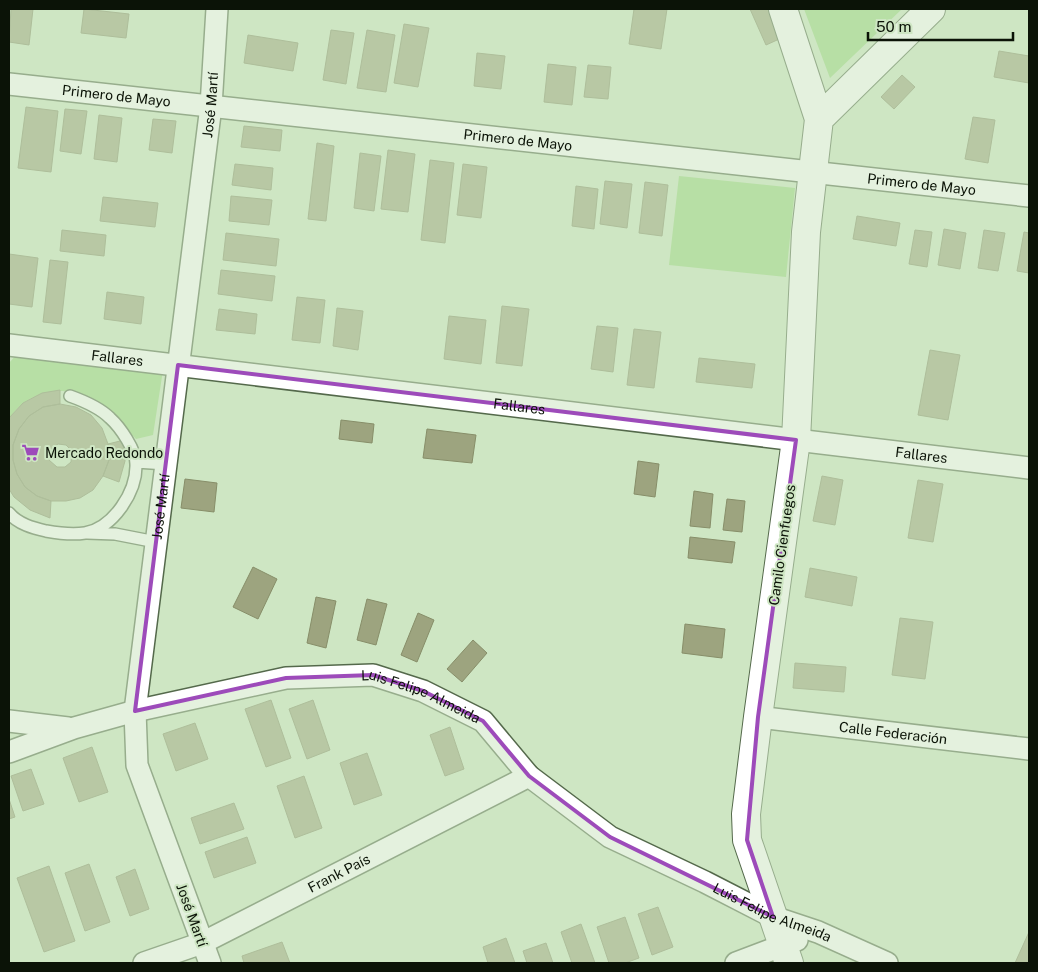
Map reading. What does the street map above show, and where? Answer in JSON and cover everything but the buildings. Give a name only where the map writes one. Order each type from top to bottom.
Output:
[{"type":"street","name":"José Martí","points":[[210,963],[137,765],[135,711],[211,106],[217,9]]},
{"type":"street","points":[[783,9],[819,120],[931,9]]},
{"type":"street","name":"Primero de Mayo","points":[[9,84],[1029,196]]},
{"type":"street","name":"Camilo Cienfuegos","points":[[786,954],[747,840],[746,814],[796,440],[806,232],[819,120]]},
{"type":"street","name":"Fallares","points":[[9,345],[1029,468]]},
{"type":"street","name":"Luis Felipe Almeida","points":[[9,752],[74,728],[135,711],[286,678],[373,675],[423,691],[483,721],[530,776],[610,837],[773,917],[818,932],[887,963]]},
{"type":"street","name":"Calle Federación","points":[[758,716],[1029,750]]},
{"type":"street","points":[[9,721],[74,728]]},
{"type":"street","name":"Frank País","points":[[144,963],[202,943],[530,776]]},
{"type":"street","points":[[736,963],[786,954],[818,932]]},
{"type":"lane","points":[[70,396],[89,403],[110,417],[125,435],[136,462],[133,486],[123,506],[106,523],[85,533]]},
{"type":"lane","points":[[136,462],[166,464]]},
{"type":"lane","points":[[9,513],[30,528],[53,532],[115,534],[156,542]]},
{"type":"highlighted area","points":[[178,365],[796,440],[758,717],[747,840],[773,917],[610,837],[529,776],[483,721],[423,691],[373,675],[286,678],[135,711]]},
{"type":"green space","points":[[804,9],[902,9],[830,78]]},
{"type":"green space","points":[[679,176],[795,188],[786,277],[669,265]]},
{"type":"green space","points":[[18,353],[163,370],[153,435],[136,439],[109,411],[99,404],[88,397],[64,391],[51,392],[32,398],[22,404],[9,418],[9,363]]},
{"type":"place","name":"Mercado Redondo","points":[[31,453]]}]
